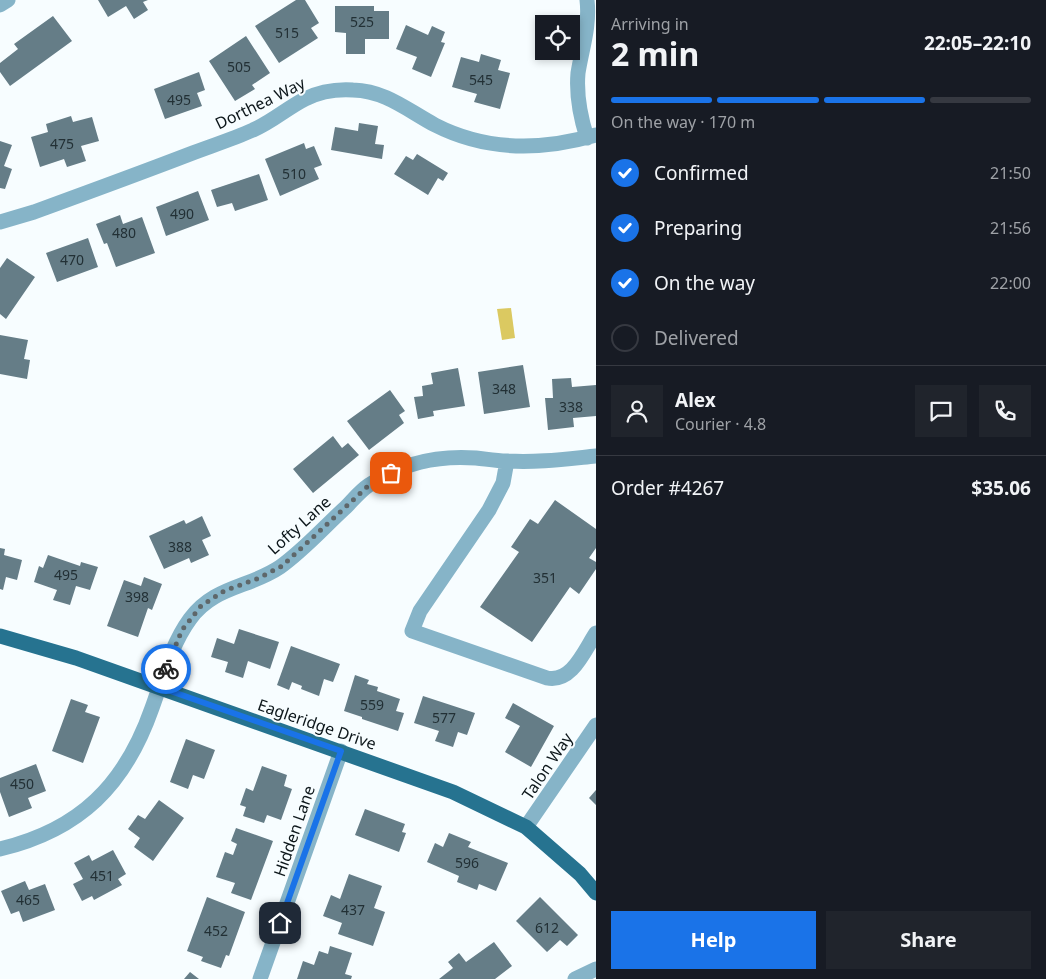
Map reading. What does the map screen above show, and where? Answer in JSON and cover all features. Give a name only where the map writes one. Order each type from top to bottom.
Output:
[{"type":"main road","name":"Eagleridge Drive","points":[[0,636],[76,658],[453,792],[526,827],[580,874],[596,894]]},
{"type":"street","points":[[0,5],[8,0]]},
{"type":"street","points":[[587,0],[588,20],[578,73],[577,94],[579,112],[591,136]]},
{"type":"street","name":"Dorthea Way","points":[[0,222],[71,198],[254,129],[304,99],[339,90],[380,94],[406,106],[448,131],[484,143],[503,146],[539,146],[559,144],[591,136]]},
{"type":"street","name":"Lofty Lane","points":[[0,849],[33,840],[53,831],[71,820],[110,787],[136,748],[176,643],[191,617],[201,606],[224,591],[259,578],[282,566],[367,487],[408,464],[425,460],[461,457],[507,461],[538,461],[596,456]]},
{"type":"street","points":[[507,461],[504,483],[489,510],[420,612],[412,631],[546,678],[556,679],[566,675],[573,668],[596,633]]},
{"type":"street","name":"Talon Way","points":[[526,827],[596,725]]},
{"type":"street","name":"Hidden Lane","points":[[260,979],[341,751]]},
{"type":"street","points":[[575,979],[596,969]]},
{"type":"shaded area","points":[[511,308],[515,338],[502,340],[497,309]]},
{"type":"building","points":[[98,0],[148,0],[143,2],[148,10],[134,19],[126,6],[108,17]]},
{"type":"building","points":[[296,0],[305,0],[319,23],[311,28],[318,38],[279,63],[255,26]]},
{"type":"building","points":[[335,6],[374,6],[374,11],[389,11],[389,39],[365,39],[365,54],[346,54],[346,33],[335,32]]},
{"type":"building","points":[[53,16],[72,41],[10,86],[0,72],[0,63],[18,49],[14,44]]},
{"type":"building","points":[[406,25],[428,35],[432,26],[445,32],[441,42],[445,43],[431,77],[412,69],[417,57],[396,49]]},
{"type":"building","points":[[246,36],[270,73],[252,85],[255,89],[235,101],[209,61]]},
{"type":"building","points":[[481,54],[501,60],[498,70],[510,73],[500,109],[474,102],[477,94],[452,87],[461,57],[479,62]]},
{"type":"building","points":[[199,72],[205,90],[197,93],[202,106],[165,119],[154,89]]},
{"type":"building","points":[[71,116],[73,122],[92,117],[99,141],[81,146],[86,161],[67,167],[64,159],[40,167],[31,137],[48,132],[46,124]]},
{"type":"building","points":[[359,123],[378,126],[375,144],[384,145],[382,159],[331,150],[335,127],[358,131]]},
{"type":"building","points":[[0,141],[12,145],[4,166],[12,169],[5,189],[0,188]]},
{"type":"building","points":[[304,143],[306,149],[314,146],[322,165],[314,168],[319,179],[280,196],[265,159]]},
{"type":"building","points":[[417,154],[448,173],[443,181],[438,178],[428,195],[394,174],[406,156],[413,160]]},
{"type":"building","points":[[259,174],[268,200],[235,211],[232,203],[217,207],[211,190]]},
{"type":"building","points":[[198,191],[209,220],[166,236],[156,207]]},
{"type":"building","points":[[120,215],[123,224],[142,217],[155,253],[116,267],[107,243],[104,244],[96,224]]},
{"type":"building","points":[[88,238],[98,267],[57,282],[46,253]]},
{"type":"building","points":[[7,258],[35,277],[6,319],[0,314],[0,268]]},
{"type":"building","points":[[0,335],[28,340],[24,359],[30,360],[27,379],[0,374]]},
{"type":"building","points":[[523,365],[530,407],[484,414],[478,372]]},
{"type":"building","points":[[458,368],[465,406],[433,411],[434,416],[418,419],[414,397],[423,396],[422,386],[433,384],[431,373]]},
{"type":"building","points":[[571,378],[572,387],[596,385],[596,416],[573,418],[574,427],[548,430],[545,398],[553,398],[552,379]]},
{"type":"building","points":[[390,390],[405,411],[399,415],[404,423],[369,450],[347,421]]},
{"type":"building","points":[[333,436],[342,448],[348,443],[359,455],[313,493],[293,469]]},
{"type":"building","points":[[555,500],[596,529],[596,548],[589,558],[596,562],[596,569],[579,594],[570,587],[532,642],[480,607],[519,552],[511,547],[530,519],[538,524]]},
{"type":"building","points":[[202,516],[211,536],[202,540],[209,555],[191,563],[189,558],[164,569],[149,536],[184,520],[186,524]]},
{"type":"building","points":[[0,548],[5,549],[4,555],[22,560],[17,580],[6,577],[3,590],[0,589]]},
{"type":"building","points":[[48,555],[80,566],[81,562],[98,567],[90,590],[76,586],[70,605],[53,600],[57,590],[34,582],[39,566],[43,568]]},
{"type":"building","points":[[144,577],[162,584],[152,610],[148,608],[138,637],[107,626],[124,580],[141,586]]},
{"type":"building","points":[[239,629],[279,642],[270,669],[248,661],[243,678],[225,672],[228,662],[211,657],[217,638],[234,644]]},
{"type":"building","points":[[291,646],[340,664],[333,682],[324,679],[319,696],[301,689],[302,686],[292,682],[289,690],[277,685]]},
{"type":"building","points":[[355,675],[369,680],[367,684],[378,687],[377,691],[400,699],[396,711],[404,713],[398,731],[344,711]]},
{"type":"building","points":[[423,696],[475,713],[467,735],[458,732],[453,747],[435,741],[439,731],[414,723]]},
{"type":"building","points":[[71,699],[88,705],[85,712],[100,717],[83,763],[52,751]]},
{"type":"building","points":[[513,703],[554,726],[531,767],[505,752],[520,726],[505,718]]},
{"type":"building","points":[[186,739],[215,750],[204,779],[193,775],[188,789],[170,782]]},
{"type":"building","points":[[36,764],[46,791],[28,798],[32,808],[9,817],[0,792],[0,778]]},
{"type":"building","points":[[262,766],[287,775],[284,786],[292,789],[281,820],[267,815],[264,823],[243,816],[246,807],[240,805],[246,788],[253,791]]},
{"type":"building","points":[[596,790],[596,805],[589,798]]},
{"type":"building","points":[[159,800],[184,818],[153,861],[134,847],[140,838],[128,829],[138,815],[145,819]]},
{"type":"building","points":[[365,809],[405,824],[402,832],[406,833],[399,852],[355,835]]},
{"type":"building","points":[[236,828],[273,841],[251,900],[231,893],[235,883],[216,877],[225,852],[233,855],[237,844],[231,841]]},
{"type":"building","points":[[449,833],[471,842],[468,847],[508,863],[496,891],[479,884],[477,890],[457,882],[459,876],[427,862],[435,843],[443,847]]},
{"type":"building","points":[[113,850],[126,874],[118,879],[122,885],[94,900],[92,896],[82,901],[73,884],[83,879],[74,863],[89,855],[92,861]]},
{"type":"building","points":[[349,874],[382,886],[374,908],[385,912],[373,946],[338,934],[342,923],[323,916],[331,895],[340,899]]},
{"type":"building","points":[[25,881],[29,890],[45,884],[55,910],[23,922],[19,911],[11,914],[1,891]]},
{"type":"building","points":[[207,897],[245,912],[229,956],[226,955],[221,968],[201,961],[203,957],[187,951]]},
{"type":"building","points":[[540,897],[578,935],[567,946],[560,940],[547,952],[516,921]]},
{"type":"building","points":[[494,942],[512,966],[495,979],[439,979],[453,968],[448,962],[459,953],[466,962]]},
{"type":"building","points":[[330,946],[352,953],[345,974],[352,976],[351,979],[297,979],[303,961],[314,965],[319,951],[328,954]]},
{"type":"building","points":[[190,972],[199,979],[184,979]]},
{"type":"way so far","points":[[166,669],[182,630],[201,606],[212,597],[224,591],[259,578],[282,566],[367,487],[391,473]]},
{"type":"route","points":[[166,669],[159,687],[341,751],[280,923]]}]
